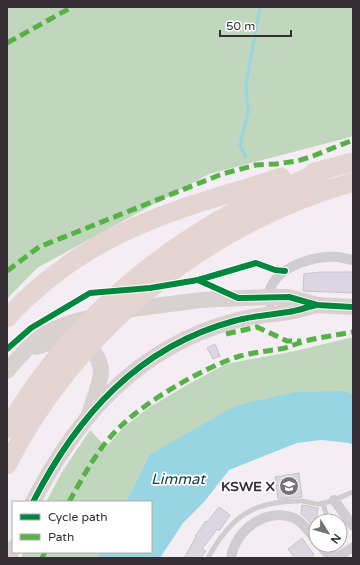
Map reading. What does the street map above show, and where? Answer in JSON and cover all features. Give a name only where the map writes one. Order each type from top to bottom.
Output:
[{"type":"highway","points":[[8,428],[24,402],[56,358],[77,334],[104,306],[169,252],[228,215],[260,198],[326,170],[353,162]]},
{"type":"highway","points":[[7,318],[38,287],[58,271],[96,246],[127,230],[174,210],[201,201],[280,178],[326,170]]},
{"type":"highway","points":[[7,465],[33,420],[54,390],[103,332],[140,296],[200,251],[222,238],[268,214],[315,194],[353,182]]},
{"type":"main road","points":[[7,372],[26,350],[42,336],[59,327],[78,320],[122,310],[201,300],[270,297],[289,297],[317,305],[353,307]]},
{"type":"main road","points":[[34,501],[56,461],[88,416],[106,395],[129,374],[166,349],[218,325],[255,316],[289,312],[317,305]]},
{"type":"main road","points":[[26,350],[56,340],[67,339],[78,341],[90,348],[98,359],[101,370],[100,382],[88,416]]},
{"type":"street","points":[[270,314],[270,292],[272,285],[285,271],[307,260],[338,257],[353,260]]},
{"type":"street","points":[[334,500],[353,526]]},
{"type":"street","points":[[232,558],[235,544],[246,530],[262,519],[276,515],[288,516],[300,522],[308,531]]},
{"type":"street","points":[[334,558],[353,547]]},
{"type":"lane","points":[[208,558],[226,530],[249,511],[278,503],[304,501],[319,504],[334,500],[353,492]]},
{"type":"lane","points":[[323,503],[326,513]]},
{"type":"green space","points":[[7,7],[353,7],[353,136],[209,174],[37,268],[7,299]]},
{"type":"green space","points":[[353,337],[353,395],[347,391],[149,455],[126,501],[47,501],[62,472],[90,430],[106,447],[123,428],[148,408],[226,364],[295,351]]},
{"type":"green space","points":[[23,553],[100,553],[97,558],[21,558]]},
{"type":"water","name":"Limmat","points":[[347,391],[353,395],[353,445],[349,443],[322,440],[297,443],[229,470],[204,502],[183,523],[160,558],[97,558],[100,553],[152,553],[152,501],[126,501],[149,455],[235,406],[295,392]]},
{"type":"building","points":[[321,272],[353,272],[353,293],[303,291],[304,274]]},
{"type":"building","points":[[215,344],[220,356],[213,359],[207,348]]},
{"type":"building","points":[[299,473],[302,497],[278,499],[275,477]]},
{"type":"building","points":[[302,505],[318,508],[317,513],[308,513],[308,520],[301,514]]},
{"type":"building","points":[[219,507],[230,515],[219,531],[217,529],[202,549],[206,551],[201,558],[184,558],[196,537],[195,536]]},
{"type":"building","points":[[302,538],[308,546],[308,553],[313,553],[314,555],[310,558],[295,558],[288,549]]},
{"type":"waterway","points":[[246,157],[240,145],[248,113],[246,84],[260,7]]},
{"type":"marked path","points":[[7,43],[72,7]]},
{"type":"marked path","points":[[7,271],[39,247],[222,174],[256,165],[297,161],[353,140]]},
{"type":"marked path","points":[[226,334],[257,327],[287,341],[301,341]]},
{"type":"marked path","points":[[70,501],[92,461],[114,433],[133,415],[178,385],[211,368],[240,356],[285,348],[302,342],[353,332]]},
{"type":"marked path","points":[[42,558],[44,553]]},
{"type":"cycle path","points":[[7,349],[31,328],[90,293],[150,288],[198,280],[256,263],[275,270],[285,271]]},
{"type":"cycle path","points":[[198,280],[238,298],[289,297],[317,305],[353,307]]},
{"type":"cycle path","points":[[34,501],[69,441],[114,389],[140,367],[168,348],[200,333],[234,321],[317,305]]},
{"type":"place","name":"KSWE X","points":[[289,486]]}]
